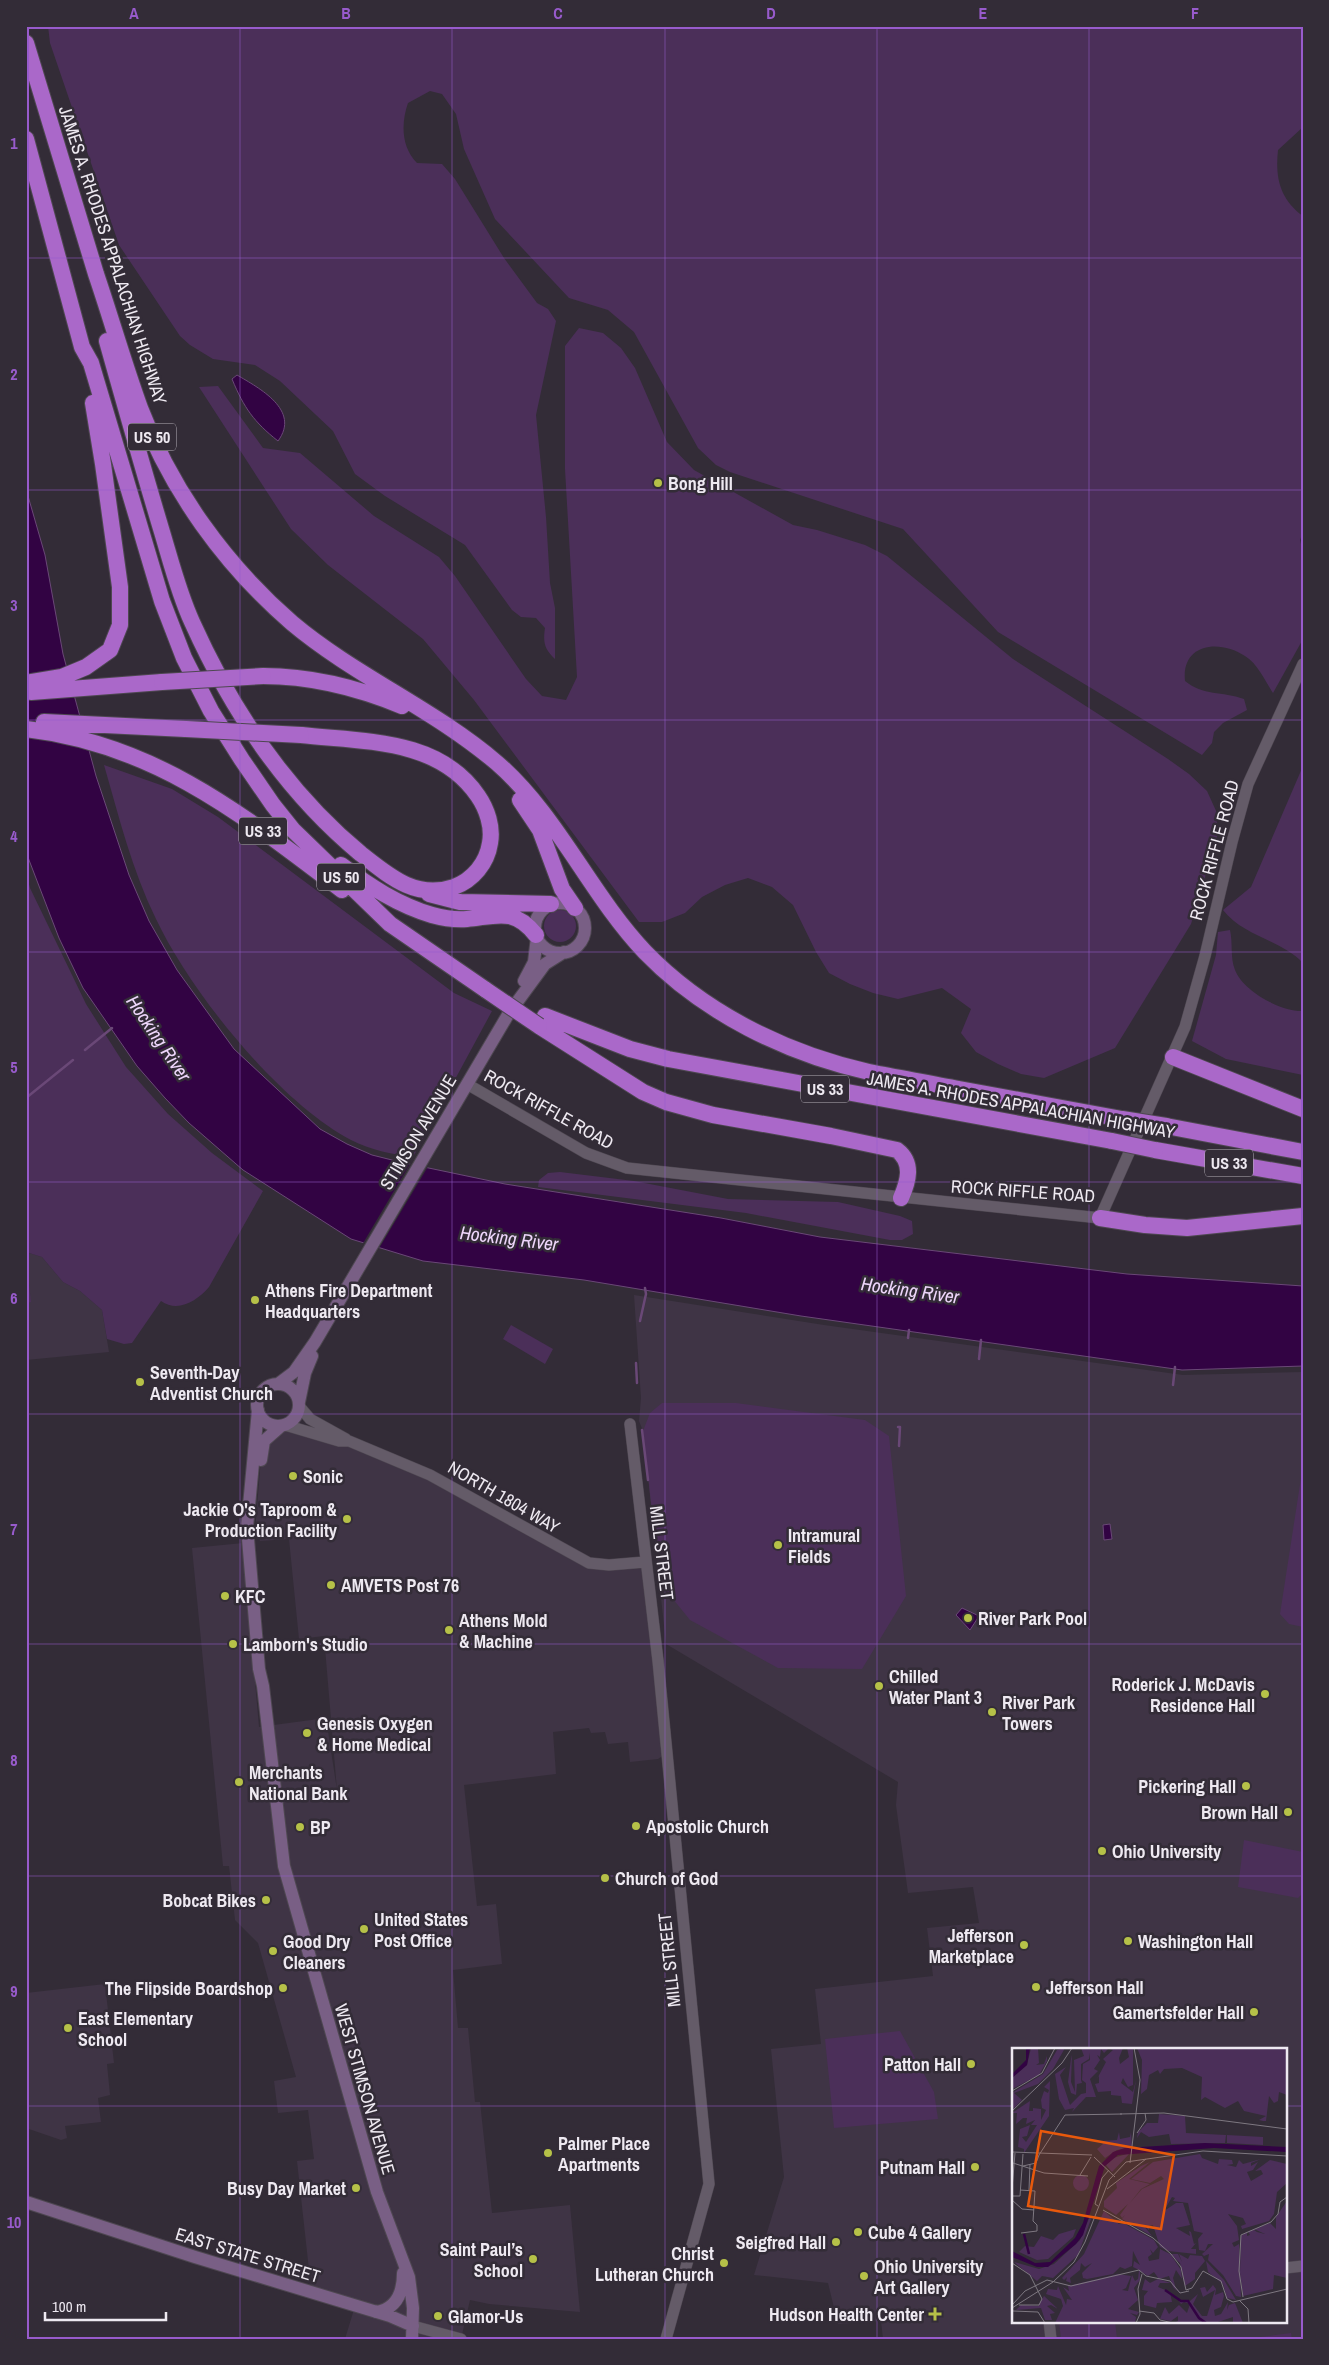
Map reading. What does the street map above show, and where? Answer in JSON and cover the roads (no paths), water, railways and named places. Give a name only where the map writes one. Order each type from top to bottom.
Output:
[{"type":"highway","name":"JAMES A. RHODES APPALACHIAN HIGHWAY","points":[[26,44],[67,183],[140,409],[162,457],[186,500],[243,575],[292,623],[322,646],[441,722],[497,764],[548,818],[617,918],[643,950],[667,972],[702,1000],[743,1024],[811,1055],[866,1071],[1303,1152]]},
{"type":"highway","points":[[26,61],[157,515],[191,621],[238,710],[265,752],[289,784],[332,830],[388,875],[411,888],[460,902],[551,904]]},
{"type":"highway","name":"JAMES A. RHODES APPALACHIAN HIGHWAY","points":[[26,139],[82,347],[91,363],[147,557],[184,658],[211,711],[273,805],[293,830],[390,924],[486,990],[542,1021],[630,1049],[668,1059],[1303,1176]]},
{"type":"highway","points":[[26,684],[72,674],[103,657],[116,638],[120,625],[122,605],[103,464],[82,347]]},
{"type":"highway","name":"US 33","points":[[26,693],[263,676],[305,678],[361,690],[441,722]]},
{"type":"highway","points":[[26,721],[301,735],[408,747],[429,755],[466,781],[474,790],[484,806],[490,824],[490,844],[483,864],[474,876],[461,884],[444,890],[424,892]]},
{"type":"highway","name":"US 33","points":[[26,729],[62,734],[128,753],[184,780],[224,803],[390,924]]},
{"type":"highway","points":[[481,751],[530,813],[546,842],[562,889],[575,908]]},
{"type":"highway","points":[[293,830],[359,879],[397,902],[448,918],[467,919],[497,914],[511,916],[525,922],[537,936]]},
{"type":"highway","points":[[542,1021],[644,1092],[666,1102],[713,1115],[897,1150],[905,1157],[908,1167],[906,1186],[900,1198]]},
{"type":"highway","points":[[1173,1057],[1303,1109]]},
{"type":"highway","points":[[1100,1218],[1146,1225],[1187,1228],[1303,1216]]},
{"type":"main road","points":[[509,1013],[534,962],[537,918],[542,910],[551,904],[563,903],[575,908],[583,918],[584,932],[578,945],[564,952],[548,950],[537,936]]},
{"type":"main road","name":"STIMSON AVENUE","points":[[278,1384],[294,1372],[315,1342],[509,1013],[545,964],[564,952]]},
{"type":"main road","name":"STIMSON AVENUE","points":[[299,1404],[315,1342]]},
{"type":"main road","points":[[278,1384],[292,1389],[299,1404],[294,1419],[267,1437],[261,1449],[256,1520],[266,1668],[263,1686],[258,1669],[247,1527],[258,1401],[262,1392],[269,1386],[278,1384]]},
{"type":"main road","points":[[258,1410],[266,1422],[283,1425]]},
{"type":"main road","name":"WEST STIMSON AVENUE","points":[[263,1686],[283,1860],[377,2192],[409,2277],[412,2332]]},
{"type":"main road","name":"EAST STATE STREET","points":[[26,2202],[203,2260],[376,2312],[412,2332]]},
{"type":"main road","points":[[376,2312],[388,2308],[398,2299],[403,2282],[402,2258]]},
{"type":"street","name":"ROCK RIFFLE ROAD","points":[[467,1084],[586,1153],[627,1168],[1100,1218],[1185,1028],[1203,966],[1232,842],[1248,784],[1303,664]]},
{"type":"street","name":"NORTH 1804 WAY","points":[[299,1404],[310,1419],[349,1441],[430,1475],[589,1563],[609,1565],[645,1562]]},
{"type":"street","name":"MILL STREET","points":[[630,1424],[658,1661],[709,2184],[666,2339]]},
{"type":"street","name":"NORTH 1804 WAY","points":[[283,1425],[330,1438],[349,1441]]},
{"type":"street","points":[[1286,2268],[1303,2266]]},
{"type":"street","points":[[1049,2322],[1051,2339]]},
{"type":"street","name":"EAST STATE STREET","points":[[412,2332],[461,2339]]},
{"type":"water","points":[[237,375],[266,393],[281,410],[284,419],[284,430],[278,441],[256,421],[241,398],[232,379]]},
{"type":"water","name":"Hocking River","points":[[26,489],[45,555],[63,654],[96,776],[129,875],[149,921],[177,970],[234,1049],[320,1129],[372,1155],[400,1162],[505,1184],[721,1218],[820,1237],[1127,1274],[1303,1286],[1303,1366],[1182,1370],[801,1316],[584,1280],[423,1261],[351,1239],[243,1170],[189,1123],[165,1098],[137,1066],[83,988],[59,938],[29,860],[26,850]]},
{"type":"water","points":[[1110,1524],[1112,1539],[1104,1540],[1103,1525]]},
{"type":"water","name":"River Park Pool","points":[[962,1608],[979,1616],[970,1630],[956,1615]]},
{"type":"waterway","points":[[85,1050],[112,1028]]},
{"type":"waterway","points":[[26,1098],[73,1060]]},
{"type":"waterway","points":[[640,1321],[646,1294],[645,1288]]},
{"type":"waterway","points":[[908,1338],[909,1330]]},
{"type":"waterway","points":[[979,1359],[981,1340]]},
{"type":"waterway","points":[[636,1363],[637,1383]]},
{"type":"waterway","points":[[1173,1385],[1175,1367]]},
{"type":"waterway","points":[[898,1427],[900,1427],[899,1446]]},
{"type":"waterway","points":[[642,1430],[648,1480]]},
{"type":"place","name":"Bong Hill","points":[[658,483]]},
{"type":"place","name":"Athens Fire Department Headquarters","points":[[255,1300]]},
{"type":"place","name":"Seventh-Day Adventist Church","points":[[140,1382]]},
{"type":"place","name":"Sonic","points":[[293,1476]]},
{"type":"place","name":"Jackie O's Taproom & Production Facility","points":[[347,1519]]},
{"type":"place","name":"Intramural Fields","points":[[778,1545]]},
{"type":"place","name":"AMVETS Post 76","points":[[331,1585]]},
{"type":"place","name":"KFC","points":[[225,1596]]},
{"type":"place","name":"River Park Pool","points":[[968,1618]]},
{"type":"place","name":"Athens Mold & Machine","points":[[449,1630]]},
{"type":"place","name":"Lamborn's Studio","points":[[233,1644]]},
{"type":"place","name":"Chilled Water Plant 3","points":[[879,1686]]},
{"type":"place","name":"Roderick J. McDavis Residence Hall","points":[[1265,1694]]},
{"type":"place","name":"River Park Towers","points":[[992,1712]]},
{"type":"place","name":"Genesis Oxygen & Home Medical","points":[[307,1733]]},
{"type":"place","name":"Merchants National Bank","points":[[239,1782]]},
{"type":"place","name":"Pickering Hall","points":[[1246,1786]]},
{"type":"place","name":"Brown Hall","points":[[1288,1812]]},
{"type":"place","name":"Apostolic Church","points":[[636,1826]]},
{"type":"place","name":"BP","points":[[300,1827]]},
{"type":"place","name":"Ohio University","points":[[1102,1851]]},
{"type":"place","name":"Church of God","points":[[605,1878]]},
{"type":"place","name":"Bobcat Bikes","points":[[266,1900]]},
{"type":"place","name":"United States Post Office","points":[[364,1929]]},
{"type":"place","name":"Washington Hall","points":[[1128,1941]]},
{"type":"place","name":"Jefferson Marketplace","points":[[1024,1945]]},
{"type":"place","name":"Good Dry Cleaners","points":[[273,1951]]},
{"type":"place","name":"Jefferson Hall","points":[[1036,1987]]},
{"type":"place","name":"The Flipside Boardshop","points":[[283,1988]]},
{"type":"place","name":"Gamertsfelder Hall","points":[[1254,2012]]},
{"type":"place","name":"East Elementary School","points":[[68,2028]]},
{"type":"place","name":"Patton Hall","points":[[971,2064]]},
{"type":"place","name":"Palmer Place Apartments","points":[[548,2153]]},
{"type":"place","name":"Putnam Hall","points":[[975,2167]]},
{"type":"place","name":"Busy Day Market","points":[[356,2188]]},
{"type":"place","name":"Cube 4 Gallery","points":[[858,2232]]},
{"type":"place","name":"Seigfred Hall","points":[[836,2242]]},
{"type":"place","name":"Saint Paul’s School","points":[[533,2259]]},
{"type":"place","name":"Christ Lutheran Church","points":[[724,2263]]},
{"type":"place","name":"Ohio University Art Gallery","points":[[864,2276]]},
{"type":"place","name":"Hudson Health Center","points":[[935,2314]]},
{"type":"place","name":"Glamor-Us","points":[[438,2316]]}]
